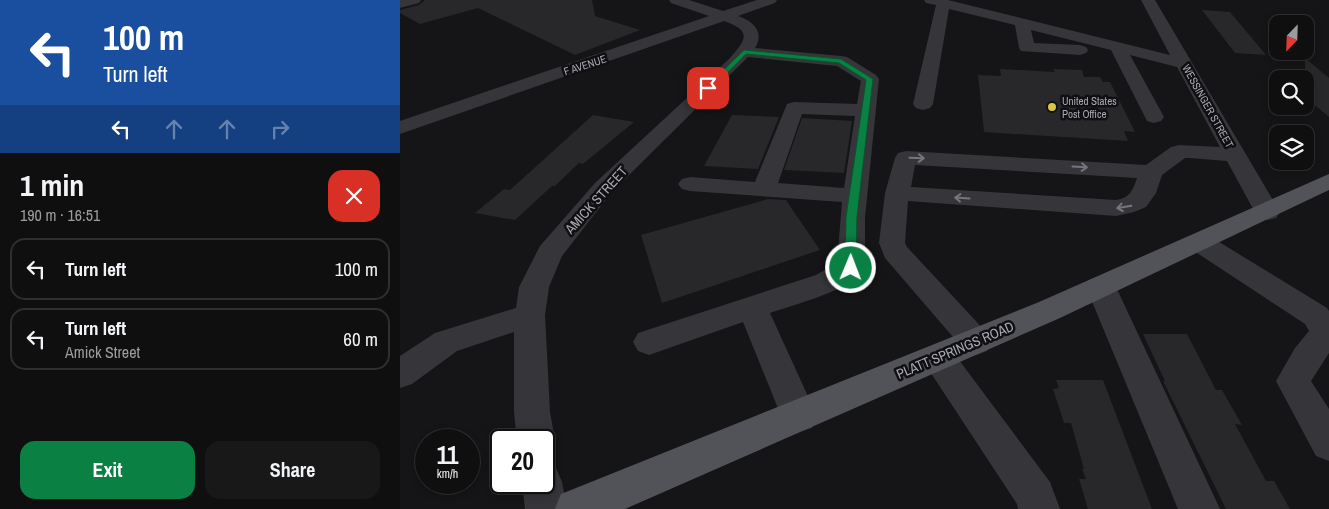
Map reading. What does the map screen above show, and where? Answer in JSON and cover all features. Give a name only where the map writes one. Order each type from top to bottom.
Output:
[{"type":"main road","name":"PLATT SPRINGS ROAD","points":[[576,509],[976,342],[1267,212],[1329,181]]},
{"type":"street","points":[[400,4],[414,0]]},
{"type":"street","points":[[676,0],[727,16]]},
{"type":"street","name":"F AVENUE","points":[[400,128],[770,0]]},
{"type":"street","name":"WESSINGER STREET","points":[[1148,0],[1267,212]]},
{"type":"street","points":[[923,104],[937,1],[1183,63]]},
{"type":"street","name":"AMICK STREET","points":[[534,429],[532,412],[530,315],[534,287],[550,253],[603,188],[744,52],[752,40],[752,32],[747,26],[727,16]]},
{"type":"street","points":[[1022,22],[1027,48],[1080,50]]},
{"type":"street","points":[[1117,46],[1154,117]]},
{"type":"street","points":[[649,342],[826,282],[851,268],[854,196],[870,79],[841,61],[744,52]]},
{"type":"street","points":[[764,188],[794,108],[866,110]]},
{"type":"street","points":[[897,193],[1127,208],[1142,199],[1151,172],[1179,152],[1235,154]]},
{"type":"street","points":[[976,342],[895,250],[892,243],[897,193],[904,160],[911,157],[1151,172]]},
{"type":"street","points":[[690,184],[854,196]]},
{"type":"street","points":[[1201,242],[1316,316],[1326,333],[1293,381],[1329,443]]},
{"type":"street","points":[[1101,287],[1199,509]]},
{"type":"street","points":[[752,307],[799,416]]},
{"type":"street","points":[[400,374],[446,342],[530,315]]},
{"type":"street","points":[[938,358],[1036,496],[1039,509]]},
{"type":"street","points":[[544,494],[546,509]]},
{"type":"building","points":[[425,0],[592,0],[595,16],[640,30],[575,55],[478,8],[420,24],[400,13],[400,10],[419,5]]},
{"type":"building","points":[[1202,10],[1230,12],[1266,55],[1235,53]]},
{"type":"building","points":[[1305,60],[1307,60],[1329,78],[1329,117],[1314,104],[1314,70],[1305,70]]},
{"type":"building","name":"United States Post Office","points":[[1000,69],[1055,72],[1053,69],[1082,70],[1084,77],[1100,77],[1103,82],[1110,82],[1135,132],[1124,131],[1128,141],[984,132],[978,75],[1001,76]]},
{"type":"building","points":[[593,115],[634,122],[583,164],[579,163],[515,220],[475,213],[504,189],[510,190]]},
{"type":"building","points":[[732,115],[779,117],[758,169],[704,166]]},
{"type":"building","points":[[802,118],[852,121],[844,173],[784,170]]},
{"type":"building","points":[[768,199],[786,200],[820,250],[662,303],[641,235]]},
{"type":"building","points":[[1143,334],[1187,334],[1216,390],[1222,390],[1242,425],[1235,424],[1266,481],[1274,481],[1290,509],[1226,509],[1163,381],[1165,381]]},
{"type":"building","points":[[1056,380],[1103,380],[1152,509],[1088,509],[1079,479],[1086,479],[1082,469],[1084,469],[1071,423],[1064,423],[1053,389],[1059,388]]},
{"type":"place","name":"United States Post Office","points":[[1052,107]]},
{"type":"route","points":[[708,88],[744,52],[841,61],[870,79],[852,217],[851,268]]}]
